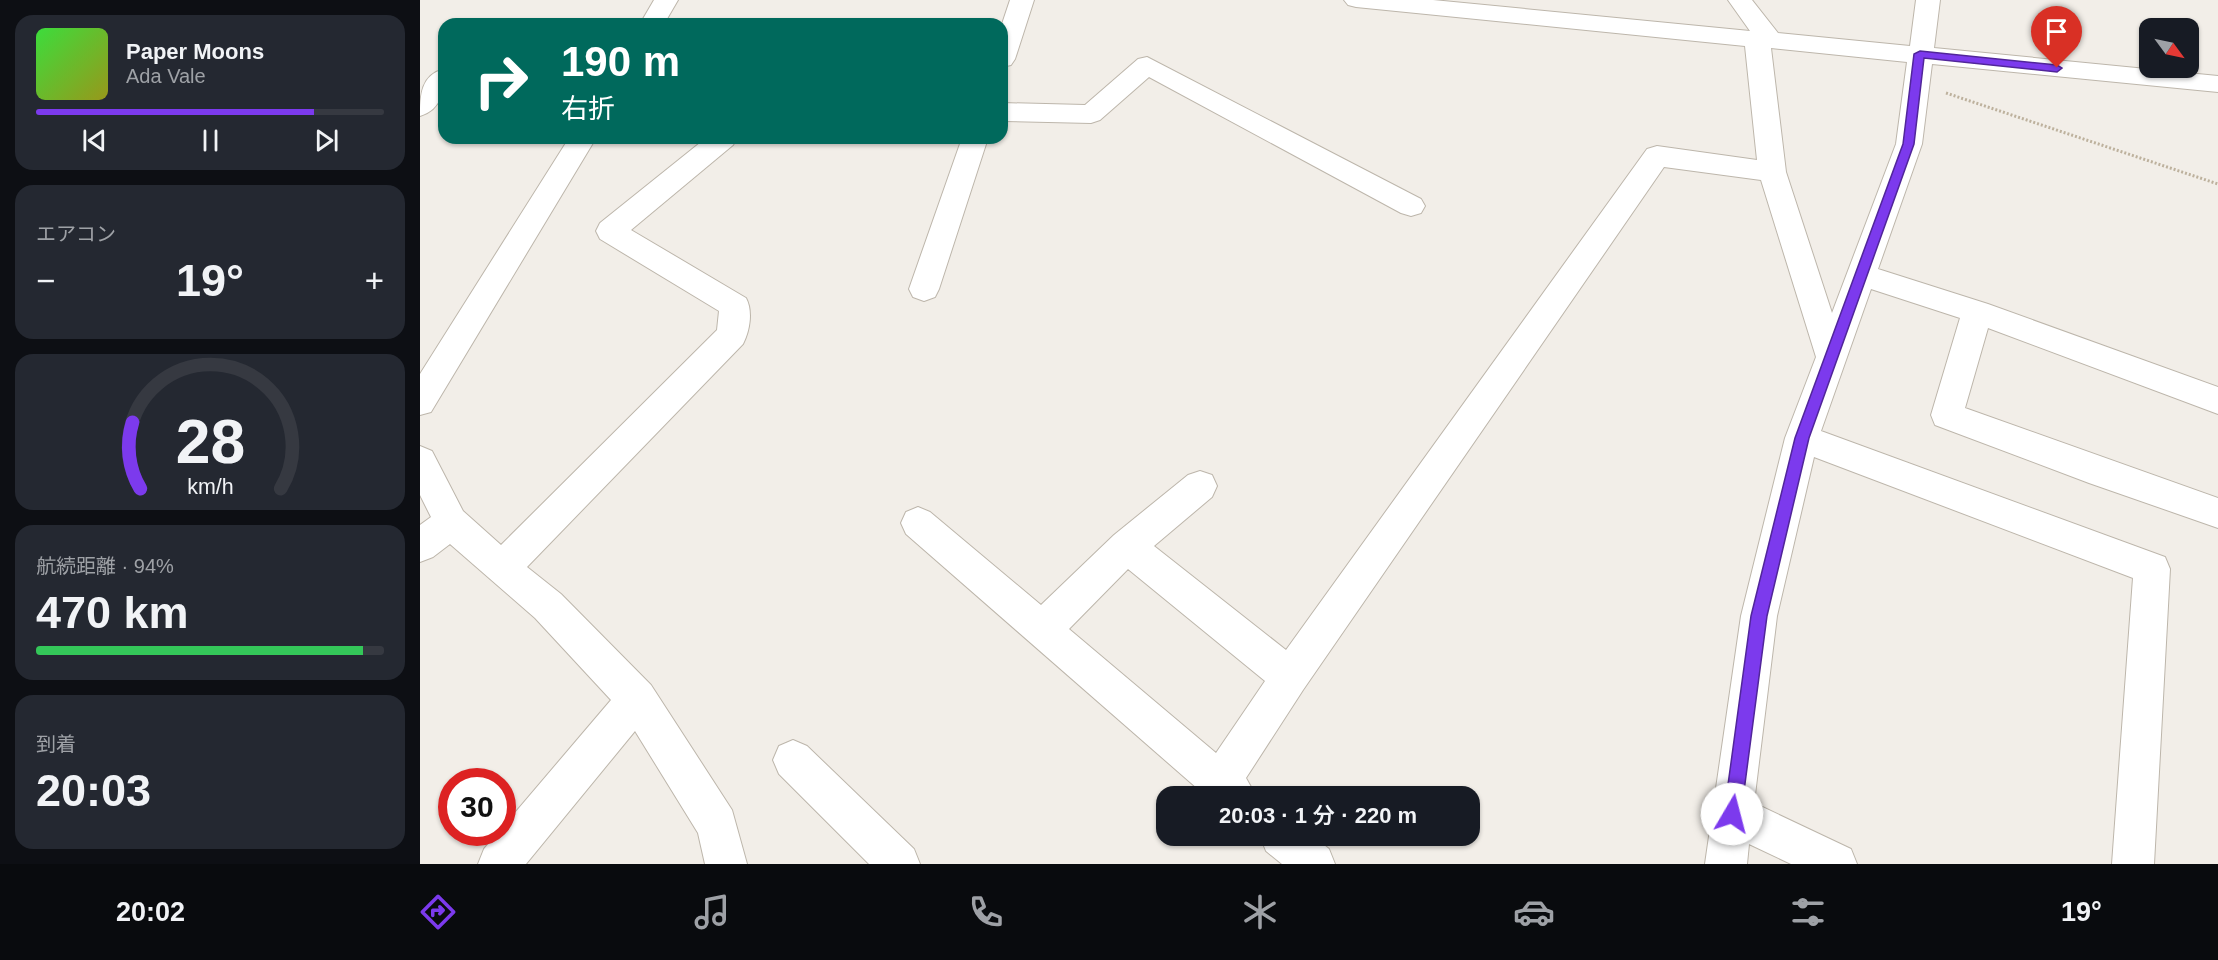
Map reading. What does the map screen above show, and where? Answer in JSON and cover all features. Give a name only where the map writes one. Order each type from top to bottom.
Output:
[{"type":"street","points":[[656,18],[666,0]]},
{"type":"street","points":[[1008,41],[1022,0]]},
{"type":"street","points":[[1356,0],[2218,84]]},
{"type":"street","points":[[1740,0],[1763,39],[1772,172],[1832,359]]},
{"type":"street","points":[[1726,864],[1759,616],[1802,438],[1909,144],[1928,0]]},
{"type":"street","points":[[1008,112],[1091,114],[1147,65],[1411,206]]},
{"type":"street","points":[[420,72],[438,72]]},
{"type":"street","points":[[420,107],[438,84]]},
{"type":"street","points":[[420,402],[579,144]]},
{"type":"street","points":[[502,569],[732,335],[735,306],[610,231],[716,144]]},
{"type":"street","points":[[924,289],[973,144]]},
{"type":"street","points":[[1230,786],[1290,677],[1657,156],[1772,172]]},
{"type":"street","points":[[1863,274],[1977,312],[2218,401]]},
{"type":"street","points":[[1977,312],[1947,415],[2102,473],[2218,513]]},
{"type":"street","points":[[1802,438],[2152,569],[2133,864]]},
{"type":"street","points":[[420,461],[451,522],[502,569],[548,606],[637,699],[717,825],[726,864]]},
{"type":"street","points":[[1042,630],[1127,546],[1200,486]]},
{"type":"street","points":[[420,546],[451,522]]},
{"type":"street","points":[[918,523],[1223,786]]},
{"type":"street","points":[[1127,546],[1290,677]]},
{"type":"street","points":[[499,864],[637,699]]},
{"type":"street","points":[[793,760],[899,864]]},
{"type":"street","points":[[1732,814],[1836,864]]},
{"type":"street","points":[[1293,846],[1314,864]]},
{"type":"path","points":[[1916,83],[2218,184]]},
{"type":"route","points":[[1732,814],[1759,616],[1802,438],[1909,144],[1920,54],[2057,68]]}]
